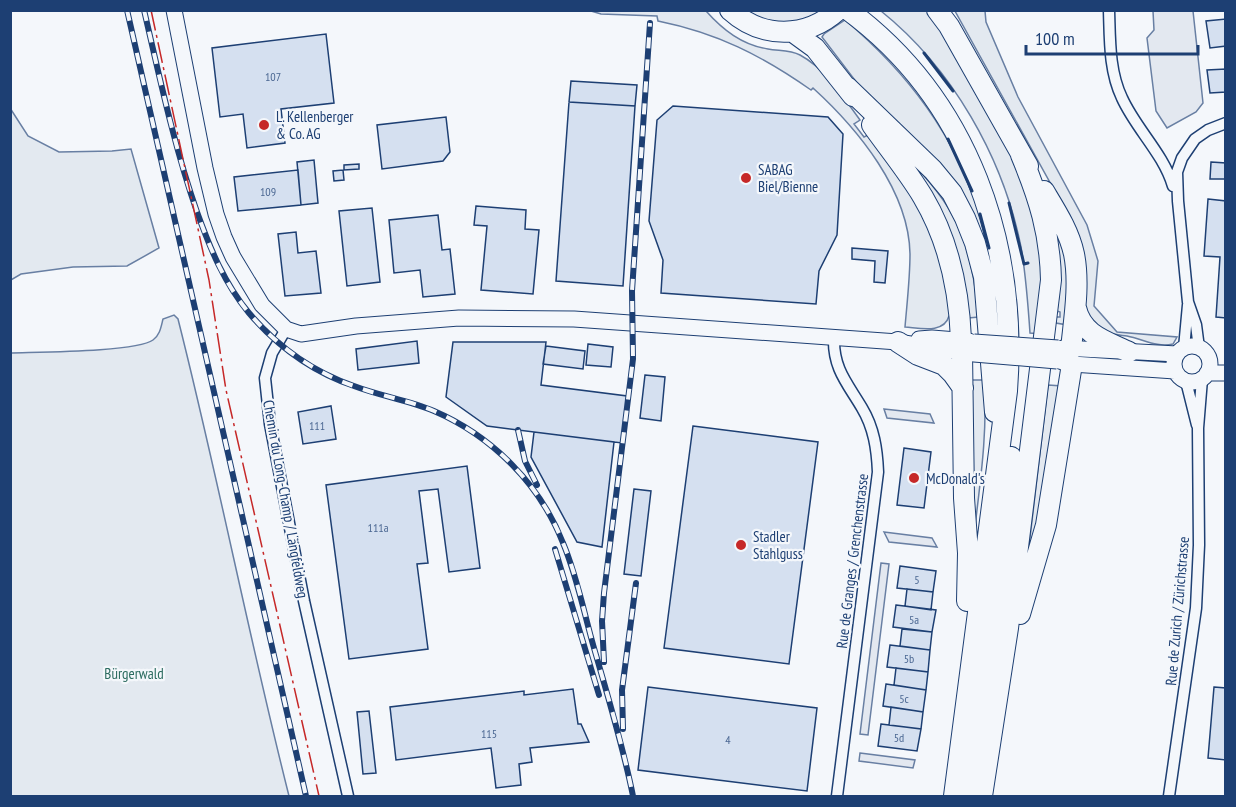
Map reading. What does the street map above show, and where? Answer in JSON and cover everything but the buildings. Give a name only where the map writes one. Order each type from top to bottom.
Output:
[{"type":"highway","points":[[730,10],[747,23],[775,32],[793,32],[814,27],[840,12],[884,41],[938,106],[969,159],[991,217],[1005,284],[1008,360],[1004,410],[954,796]]},
{"type":"highway","points":[[867,10],[896,37],[928,73],[956,111],[972,139],[1000,205],[1017,283],[1021,333],[1017,399],[968,796]]},
{"type":"highway","points":[[937,10],[947,19],[1021,155],[1054,208],[1071,243],[1076,268],[1075,305],[1065,356],[1046,525],[1016,630],[988,796]]},
{"type":"highway","points":[[793,32],[816,48],[847,87],[872,126],[914,182],[941,233],[956,286],[968,347],[963,388],[968,581],[957,765]]},
{"type":"highway","points":[[847,87],[924,160],[943,182],[959,205],[975,243],[986,294],[995,408],[991,502]]},
{"type":"highway","points":[[982,796],[1011,607],[1051,280],[1049,242],[1044,219],[1021,155]]},
{"type":"highway","points":[[1075,305],[1078,316],[1086,329],[1129,352]]},
{"type":"highway","points":[[898,342],[918,355],[944,365],[963,388]]},
{"type":"main road","points":[[174,10],[207,176],[224,237],[233,257],[262,305],[286,329],[301,334],[410,321],[510,317],[574,319],[898,342],[932,338],[968,347],[1065,356],[1181,376],[1194,382],[1205,376],[1226,373]]},
{"type":"main road","points":[[1065,356],[1129,352],[1192,352],[1226,360]]},
{"type":"main road","points":[[1192,352],[1210,365],[1205,376]]},
{"type":"main road","points":[[1181,376],[1174,363],[1192,352]]},
{"type":"street","points":[[1109,10],[1110,52],[1120,95],[1160,158],[1172,182],[1178,201]]},
{"type":"street","points":[[1192,352],[1196,325],[1188,302],[1177,172],[1187,149],[1200,135],[1226,123]]},
{"type":"street","name":"Chemin du Long-Champ / Längfeldweg","points":[[286,329],[272,352],[266,378],[270,424],[304,601],[348,796]]},
{"type":"street","name":"Rue de Granges / Grenchenstrasse","points":[[834,338],[834,350],[840,373],[862,408],[873,431],[878,472],[837,796]]},
{"type":"street","name":"Rue de Zurich / Zürichstrasse","points":[[1181,376],[1198,428]]},
{"type":"street","name":"Rue de Zurich / Zürichstrasse","points":[[1169,796],[1196,608],[1199,545],[1198,428],[1205,376]]},
{"type":"green space","points":[[591,11],[706,11],[726,30],[741,40],[759,47],[796,53],[818,68],[860,120],[854,124],[864,137],[870,134],[919,204],[943,261],[953,315],[937,328],[905,327],[910,254],[901,207],[891,185],[863,142],[847,122],[813,88],[811,90],[774,66],[738,47],[700,32],[658,21],[657,16],[601,14]]},
{"type":"green space","points":[[743,11],[826,11],[807,21],[774,24]]},
{"type":"green space","points":[[881,11],[930,11],[1017,163],[1041,226],[1041,334],[1030,333],[1021,247],[1002,180],[988,148],[952,87],[907,34]]},
{"type":"green space","points":[[955,11],[985,11],[986,22],[1018,97],[1087,225],[1098,261],[1094,306],[1117,332],[1177,337],[1173,344],[1156,344],[1110,333],[1100,329],[1089,320],[1058,197]]},
{"type":"green space","points":[[845,20],[868,40],[909,84],[943,132],[970,186],[982,221],[994,269],[981,246],[822,37]]},
{"type":"green space","points":[[10,108],[28,136],[59,152],[131,149],[159,248],[127,266],[73,267],[21,274],[11,280]]},
{"type":"green space","points":[[903,154],[937,192],[959,227],[971,267],[979,317],[968,318]]},
{"type":"green space","points":[[1054,224],[1068,248],[1068,325],[1056,323],[1056,317],[1060,317],[1060,312],[1057,311],[1059,295]]},
{"type":"green space","name":"Bürgerwald","points":[[174,315],[178,319],[193,378],[289,796],[11,796],[11,353],[108,349],[143,344],[157,336],[163,319]]},
{"type":"green space","points":[[968,380],[984,380],[985,399],[983,457],[974,535]]},
{"type":"green space","points":[[1048,385],[1062,386],[1044,504],[1027,563]]},
{"type":"shaded area","points":[[1153,11],[1193,11],[1203,103],[1196,112],[1167,128],[1156,111],[1147,38],[1154,30]]},
{"type":"shaded area","points":[[884,409],[930,414],[934,423],[887,418]]},
{"type":"shaded area","points":[[884,532],[932,538],[937,547],[889,542]]},
{"type":"shaded area","points":[[881,563],[889,564],[868,735],[860,734]]},
{"type":"shaded area","points":[[860,753],[915,760],[913,768],[859,761]]},
{"type":"railway","points":[[127,10],[306,796]]},
{"type":"railway","points":[[144,10],[174,137],[197,212],[219,265],[240,302],[284,347],[324,373],[364,389],[434,411],[475,434],[512,464],[541,501],[553,521],[572,568],[620,740],[633,796]]},
{"type":"railway","points":[[604,662],[602,621],[604,593],[633,359],[632,291],[650,23]]},
{"type":"railway","points":[[518,430],[525,461],[537,485]]},
{"type":"railway","points":[[555,549],[599,695]]},
{"type":"railway","points":[[623,729],[622,690],[636,583]]},
{"type":"wall","points":[[924,53],[953,91]]},
{"type":"wall","points":[[948,139],[972,191]]},
{"type":"wall","points":[[1009,203],[1024,264],[1028,263]]},
{"type":"wall","points":[[980,214],[989,248]]},
{"type":"power","points":[[151,10],[209,280],[226,390],[319,796]]},
{"type":"place","name":"L. Kellenberger & Co. AG","points":[[264,125]]},
{"type":"place","name":"SABAG Biel/Bienne","points":[[746,178]]},
{"type":"place","name":"McDonald's","points":[[914,478]]},
{"type":"place","name":"Stadler Stahlguss","points":[[741,545]]}]
